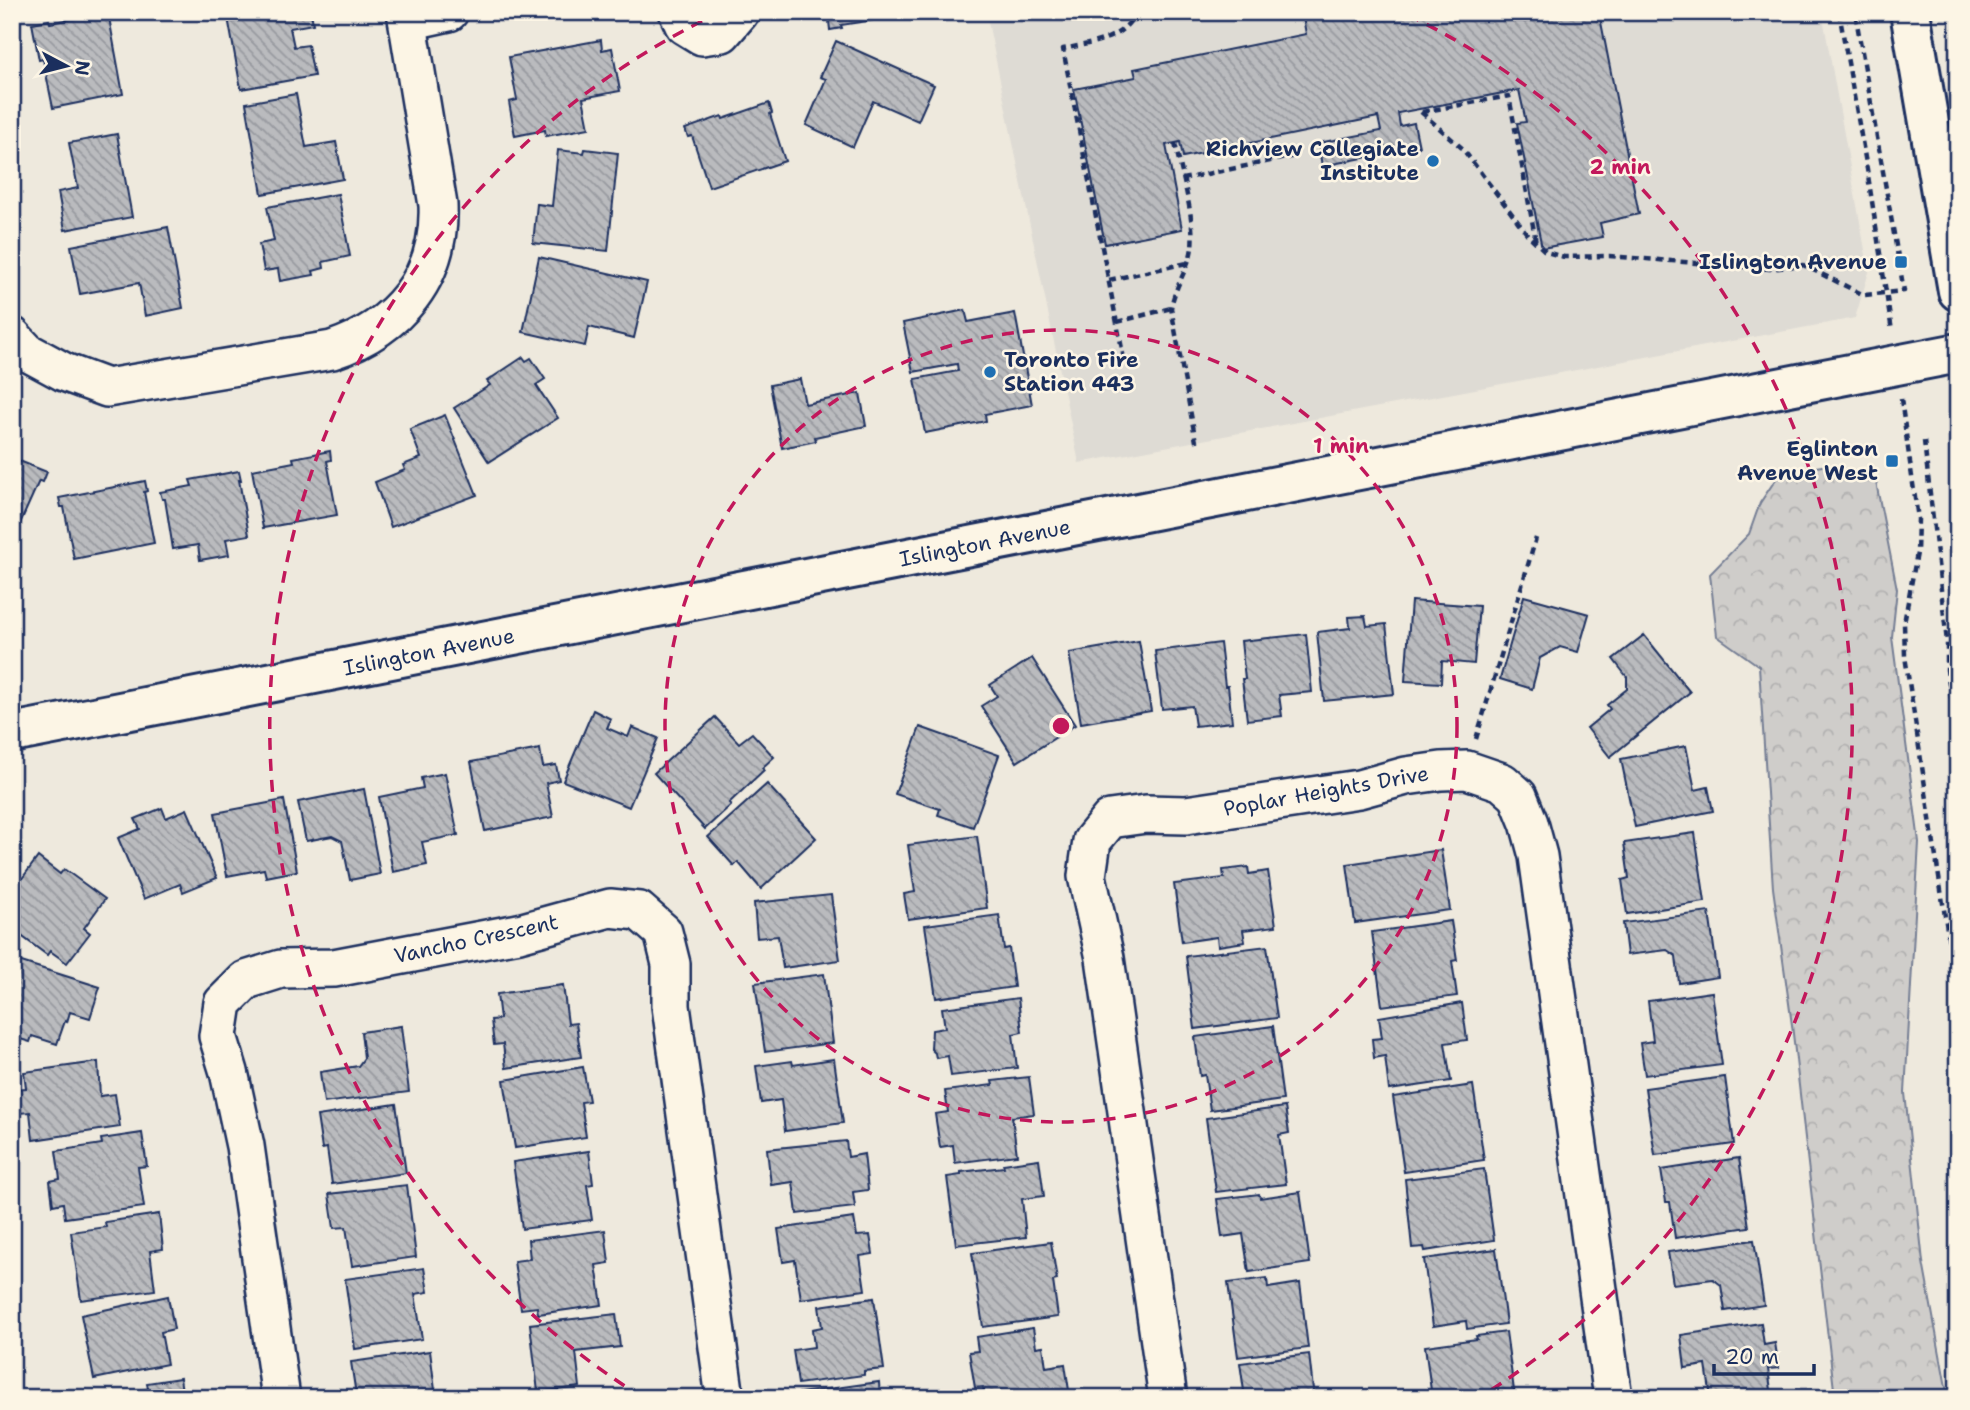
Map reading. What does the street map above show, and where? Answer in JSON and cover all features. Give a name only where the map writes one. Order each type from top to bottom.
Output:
[{"type":"main road","points":[[1910,12],[1958,291]]},
{"type":"main road","name":"Islington Avenue","points":[[12,733],[1958,353]]},
{"type":"street","points":[[12,336],[27,352],[64,372],[107,388],[332,350],[353,343],[397,314],[415,292],[429,264],[439,230],[438,205],[407,17],[449,12]]},
{"type":"street","points":[[678,12],[684,25],[702,36],[722,33],[740,12]]},
{"type":"street","name":"Poplar Heights Drive","points":[[1168,1398],[1105,958],[1087,876],[1092,841],[1110,819],[1146,814],[1186,815],[1359,789],[1406,776],[1467,770],[1502,782],[1518,796],[1538,856],[1613,1398]]},
{"type":"street","name":"Vancho Crescent","points":[[281,1398],[245,1146],[229,1072],[218,1036],[223,1003],[246,980],[281,969],[347,965],[519,933],[610,908],[639,911],[663,932],[671,964],[671,1006],[725,1398]]},
{"type":"path","points":[[1124,359],[1063,48],[1101,42],[1121,33],[1136,12]]},
{"type":"path","points":[[1839,12],[1887,294]]},
{"type":"path","points":[[1536,243],[1508,96],[1421,112],[1462,148],[1528,235],[1536,243],[1546,252],[1564,257],[1609,256],[1770,269],[1803,265],[1864,295],[1903,291],[1855,12]]},
{"type":"path","points":[[1175,144],[1193,233],[1187,263],[1173,295],[1171,308],[1197,447]]},
{"type":"path","points":[[1182,179],[1295,156]]},
{"type":"path","points":[[1109,280],[1187,263]]},
{"type":"path","points":[[1117,321],[1171,308]]},
{"type":"path","points":[[1924,441],[1947,642],[1947,670],[1958,743]]},
{"type":"path","points":[[1908,444],[1918,519],[1917,553],[1904,623],[1905,656],[1958,1001]]},
{"type":"path","points":[[1467,770],[1536,538]]},
{"type":"shaded area","name":"Richview Collegiate Institute","points":[[986,12],[1822,12],[1869,272],[1855,318],[1079,463]]},
{"type":"green space","points":[[1828,465],[1875,477],[1897,589],[1892,637],[1919,842],[1905,1093],[1923,1262],[1948,1398],[1835,1398],[1792,1025],[1773,888],[1759,666],[1717,636],[1710,574],[1749,534],[1760,503],[1780,473]]},
{"type":"building","points":[[108,12],[123,94],[53,108],[32,23],[49,20],[50,23]]},
{"type":"building","points":[[227,12],[311,12],[313,24],[290,28],[294,47],[308,45],[314,76],[241,89]]},
{"type":"building","points":[[828,12],[920,13],[841,25],[842,28],[830,30]]},
{"type":"building","points":[[1302,12],[1384,12],[1385,18],[1414,12],[1599,12],[1639,214],[1600,223],[1603,237],[1542,248],[1517,123],[1526,122],[1519,90],[1398,113],[1400,126],[1414,123],[1419,147],[1322,166],[1318,143],[1381,131],[1378,117],[1183,157],[1180,142],[1166,145],[1182,229],[1105,244],[1074,89],[1136,77],[1134,69],[1306,34]]},
{"type":"building","points":[[601,40],[602,50],[612,48],[620,91],[583,98],[589,128],[546,136],[545,130],[515,136],[509,102],[517,100],[509,57]]},
{"type":"building","points":[[836,41],[934,85],[918,121],[873,101],[853,147],[806,125],[826,79],[820,77]]},
{"type":"building","points":[[296,94],[306,147],[336,142],[343,179],[262,194],[246,103]]},
{"type":"building","points":[[769,103],[785,161],[709,187],[692,136],[688,137],[685,129]]},
{"type":"building","points":[[117,134],[132,217],[65,230],[58,192],[78,188],[69,143]]},
{"type":"building","points":[[585,149],[618,153],[608,251],[533,243],[537,204],[552,206],[558,150],[584,153]]},
{"type":"building","points":[[338,194],[350,256],[323,262],[324,268],[313,271],[314,275],[280,281],[278,269],[264,271],[259,244],[274,241],[267,207]]},
{"type":"building","points":[[168,227],[183,308],[145,316],[139,283],[80,294],[71,246]]},
{"type":"building","points":[[539,257],[647,282],[634,338],[589,327],[585,346],[523,332]]},
{"type":"building","name":"Toronto Fire Station 443","points":[[965,310],[968,322],[1015,313],[1032,405],[985,414],[986,421],[925,433],[915,379],[958,371],[957,364],[913,372],[903,323]]},
{"type":"building","points":[[523,357],[526,361],[531,358],[545,379],[536,385],[558,418],[489,462],[454,408],[490,385],[487,381]]},
{"type":"building","points":[[800,379],[805,404],[860,393],[866,426],[815,437],[816,441],[782,448],[770,385]]},
{"type":"building","points":[[445,415],[477,495],[391,527],[375,482],[405,470],[403,465],[421,458],[410,429]]},
{"type":"building","points":[[330,451],[331,460],[327,461],[337,515],[263,528],[252,470],[294,462],[293,458]]},
{"type":"building","points":[[12,458],[47,472],[43,482],[39,481],[18,528],[15,526],[12,532]]},
{"type":"building","points":[[239,471],[249,535],[226,539],[229,555],[200,560],[198,545],[173,549],[165,499],[162,499],[160,492],[192,486],[190,480]]},
{"type":"building","points":[[145,481],[147,491],[144,492],[154,543],[74,559],[64,507],[61,507],[59,498]]},
{"type":"building","points":[[1524,596],[1589,614],[1578,652],[1560,647],[1540,658],[1532,689],[1500,679]]},
{"type":"building","points":[[1411,601],[1479,606],[1474,664],[1442,661],[1441,683],[1405,681]]},
{"type":"building","points":[[1365,616],[1367,626],[1386,624],[1394,694],[1324,701],[1317,632],[1350,628],[1349,617]]},
{"type":"building","points":[[1306,634],[1312,692],[1279,695],[1282,716],[1247,720],[1241,641]]},
{"type":"building","points":[[1644,635],[1690,692],[1610,757],[1587,728],[1610,709],[1607,705],[1627,689],[1627,677],[1613,659]]},
{"type":"building","points":[[1139,641],[1151,711],[1081,723],[1069,653]]},
{"type":"building","points":[[1220,643],[1232,722],[1195,726],[1192,706],[1162,709],[1155,651]]},
{"type":"building","points":[[1032,658],[1075,725],[1017,762],[981,706],[997,696],[990,685]]},
{"type":"building","points":[[593,710],[611,719],[607,728],[628,737],[632,727],[658,738],[629,807],[563,781]]},
{"type":"building","points":[[715,717],[739,743],[752,733],[774,757],[729,803],[731,805],[705,829],[654,773]]},
{"type":"building","points":[[920,727],[999,755],[973,827],[938,815],[940,809],[895,794]]},
{"type":"building","points":[[1686,746],[1695,790],[1708,787],[1713,811],[1635,827],[1621,759]]},
{"type":"building","points":[[540,749],[543,767],[556,765],[559,780],[546,783],[553,817],[485,831],[471,762]]},
{"type":"building","points":[[445,773],[458,835],[422,842],[427,865],[393,872],[379,797],[423,788],[421,778]]},
{"type":"building","points":[[767,784],[816,838],[761,889],[738,862],[734,866],[708,837]]},
{"type":"building","points":[[364,789],[380,874],[350,880],[342,841],[332,836],[306,841],[298,802]]},
{"type":"building","points":[[284,800],[297,871],[266,877],[264,869],[227,876],[215,813]]},
{"type":"building","points":[[162,808],[166,818],[187,809],[217,878],[183,892],[180,884],[144,899],[118,838],[140,829],[135,819]]},
{"type":"building","points":[[1695,833],[1705,902],[1627,914],[1622,880],[1629,878],[1624,843]]},
{"type":"building","points":[[977,836],[987,908],[908,919],[904,894],[915,892],[908,845]]},
{"type":"building","points":[[1441,850],[1450,910],[1355,923],[1347,864]]},
{"type":"building","points":[[38,857],[60,874],[64,869],[105,899],[84,928],[90,933],[67,963],[50,951],[47,955],[12,929],[12,892]]},
{"type":"building","points":[[1248,867],[1249,874],[1268,871],[1276,926],[1243,930],[1245,942],[1218,946],[1217,937],[1182,942],[1174,884],[1224,878],[1223,870]]},
{"type":"building","points":[[831,895],[840,960],[783,968],[778,936],[757,938],[754,903]]},
{"type":"building","points":[[1709,912],[1718,977],[1679,983],[1676,956],[1667,950],[1627,955],[1623,923]]},
{"type":"building","points":[[999,915],[1004,949],[1009,948],[1014,987],[936,998],[925,925]]},
{"type":"building","points":[[1451,921],[1457,960],[1452,961],[1457,996],[1382,1006],[1372,932]]},
{"type":"building","points":[[1267,946],[1277,1018],[1195,1029],[1186,956]]},
{"type":"building","points":[[12,959],[100,987],[90,1018],[70,1012],[57,1044],[32,1036],[30,1042],[17,1038],[19,1032],[12,1030]]},
{"type":"building","points":[[824,974],[833,1043],[765,1052],[755,983]]},
{"type":"building","points":[[563,985],[568,1024],[576,1023],[581,1057],[506,1068],[503,1044],[494,1045],[491,1020],[500,1019],[497,994]]},
{"type":"building","points":[[1712,992],[1722,1065],[1645,1075],[1640,1043],[1653,1041],[1648,1001]]},
{"type":"building","points":[[1018,998],[1022,1032],[1013,1034],[1017,1068],[951,1076],[948,1056],[936,1058],[931,1049],[932,1030],[945,1028],[942,1008]]},
{"type":"building","points":[[1462,1003],[1467,1040],[1445,1043],[1451,1081],[1389,1090],[1385,1056],[1374,1058],[1372,1039],[1382,1038],[1379,1017]]},
{"type":"building","points":[[401,1026],[409,1092],[324,1103],[320,1072],[358,1066],[364,1058],[361,1032]]},
{"type":"building","points":[[1273,1026],[1283,1100],[1210,1110],[1205,1075],[1200,1076],[1195,1037]]},
{"type":"building","points":[[834,1059],[843,1123],[785,1131],[781,1100],[761,1103],[756,1066],[792,1061],[793,1065]]},
{"type":"building","points":[[98,1062],[100,1096],[115,1094],[120,1127],[33,1140],[30,1112],[19,1113],[16,1089],[26,1088],[24,1072]]},
{"type":"building","points":[[583,1067],[589,1101],[581,1102],[586,1137],[515,1148],[504,1080]]},
{"type":"building","points":[[1029,1077],[1034,1114],[1012,1117],[1017,1155],[955,1163],[953,1145],[940,1147],[935,1114],[948,1112],[945,1091],[993,1085],[992,1081]]},
{"type":"building","points":[[1725,1077],[1734,1144],[1655,1155],[1645,1088]]},
{"type":"building","points":[[1473,1085],[1484,1160],[1404,1172],[1393,1097]]},
{"type":"building","points":[[396,1104],[406,1173],[332,1184],[327,1148],[322,1149],[317,1116]]},
{"type":"building","points":[[1285,1107],[1289,1133],[1279,1135],[1286,1184],[1216,1192],[1206,1118]]},
{"type":"building","points":[[142,1133],[147,1166],[138,1167],[144,1207],[65,1218],[63,1203],[53,1205],[50,1181],[60,1179],[56,1151],[102,1144],[101,1139]]},
{"type":"building","points":[[846,1141],[848,1157],[864,1154],[868,1190],[853,1192],[855,1207],[797,1214],[793,1182],[771,1185],[767,1149]]},
{"type":"building","points":[[589,1151],[593,1184],[587,1185],[592,1220],[522,1229],[513,1162]]},
{"type":"building","points":[[1739,1158],[1749,1227],[1675,1238],[1670,1202],[1666,1202],[1661,1170]]},
{"type":"building","points":[[1039,1159],[1044,1196],[1022,1199],[1026,1237],[956,1245],[947,1177],[961,1175],[961,1172],[1004,1167],[1003,1164]]},
{"type":"building","points":[[1484,1169],[1494,1240],[1425,1251],[1424,1247],[1412,1248],[1405,1179]]},
{"type":"building","points":[[407,1185],[416,1257],[352,1266],[346,1227],[334,1228],[329,1194]]},
{"type":"building","points":[[1300,1192],[1310,1263],[1249,1272],[1243,1234],[1222,1237],[1217,1199],[1259,1194],[1260,1198]]},
{"type":"building","points":[[159,1214],[163,1249],[150,1251],[155,1290],[81,1300],[71,1232],[106,1227],[105,1222]]},
{"type":"building","points":[[854,1218],[857,1236],[870,1235],[873,1254],[860,1256],[865,1290],[801,1299],[795,1260],[783,1262],[778,1229]]},
{"type":"building","points":[[605,1230],[609,1263],[596,1265],[602,1305],[538,1314],[537,1307],[521,1309],[514,1261],[530,1259],[528,1240]]},
{"type":"building","points":[[1754,1240],[1764,1305],[1725,1311],[1721,1285],[1713,1279],[1673,1284],[1668,1252]]},
{"type":"building","points":[[1051,1242],[1057,1280],[1053,1281],[1058,1317],[983,1327],[972,1253]]},
{"type":"building","points":[[1496,1249],[1506,1324],[1467,1329],[1466,1321],[1433,1326],[1424,1259]]},
{"type":"building","points":[[424,1268],[428,1292],[415,1294],[422,1339],[355,1349],[345,1279]]},
{"type":"building","points":[[1267,1278],[1268,1288],[1300,1283],[1308,1348],[1238,1357],[1228,1283]]},
{"type":"building","points":[[168,1296],[174,1329],[161,1332],[167,1364],[94,1379],[81,1315]]},
{"type":"building","points":[[874,1298],[884,1369],[864,1371],[864,1375],[798,1384],[793,1350],[814,1347],[812,1329],[822,1327],[819,1306]]},
{"type":"building","points":[[616,1314],[620,1347],[576,1352],[580,1387],[538,1392],[530,1324]]},
{"type":"building","points":[[1761,1323],[1764,1345],[1775,1343],[1779,1368],[1768,1369],[1771,1390],[1711,1398],[1706,1365],[1685,1368],[1681,1335]]},
{"type":"building","points":[[1033,1328],[1036,1347],[1043,1346],[1046,1367],[1065,1364],[1070,1397],[985,1398],[983,1387],[975,1388],[969,1352],[978,1351],[976,1337]]},
{"type":"building","points":[[1506,1332],[1515,1398],[1432,1398],[1425,1346]]},
{"type":"building","points":[[430,1351],[436,1398],[362,1398],[361,1394],[356,1395],[351,1362]]},
{"type":"building","points":[[1309,1354],[1314,1398],[1245,1398],[1240,1363]]},
{"type":"building","points":[[180,1378],[183,1398],[94,1398],[148,1389],[147,1383]]},
{"type":"building","points":[[879,1382],[880,1398],[799,1398],[799,1393]]},
{"type":"place","name":"Richview Collegiate Institute","points":[[1433,161]]},
{"type":"place","name":"Islington Avenue","points":[[1901,262]]},
{"type":"place","name":"Toronto Fire Station 443","points":[[990,372]]},
{"type":"place","name":"Eglinton Avenue West","points":[[1892,461]]}]
